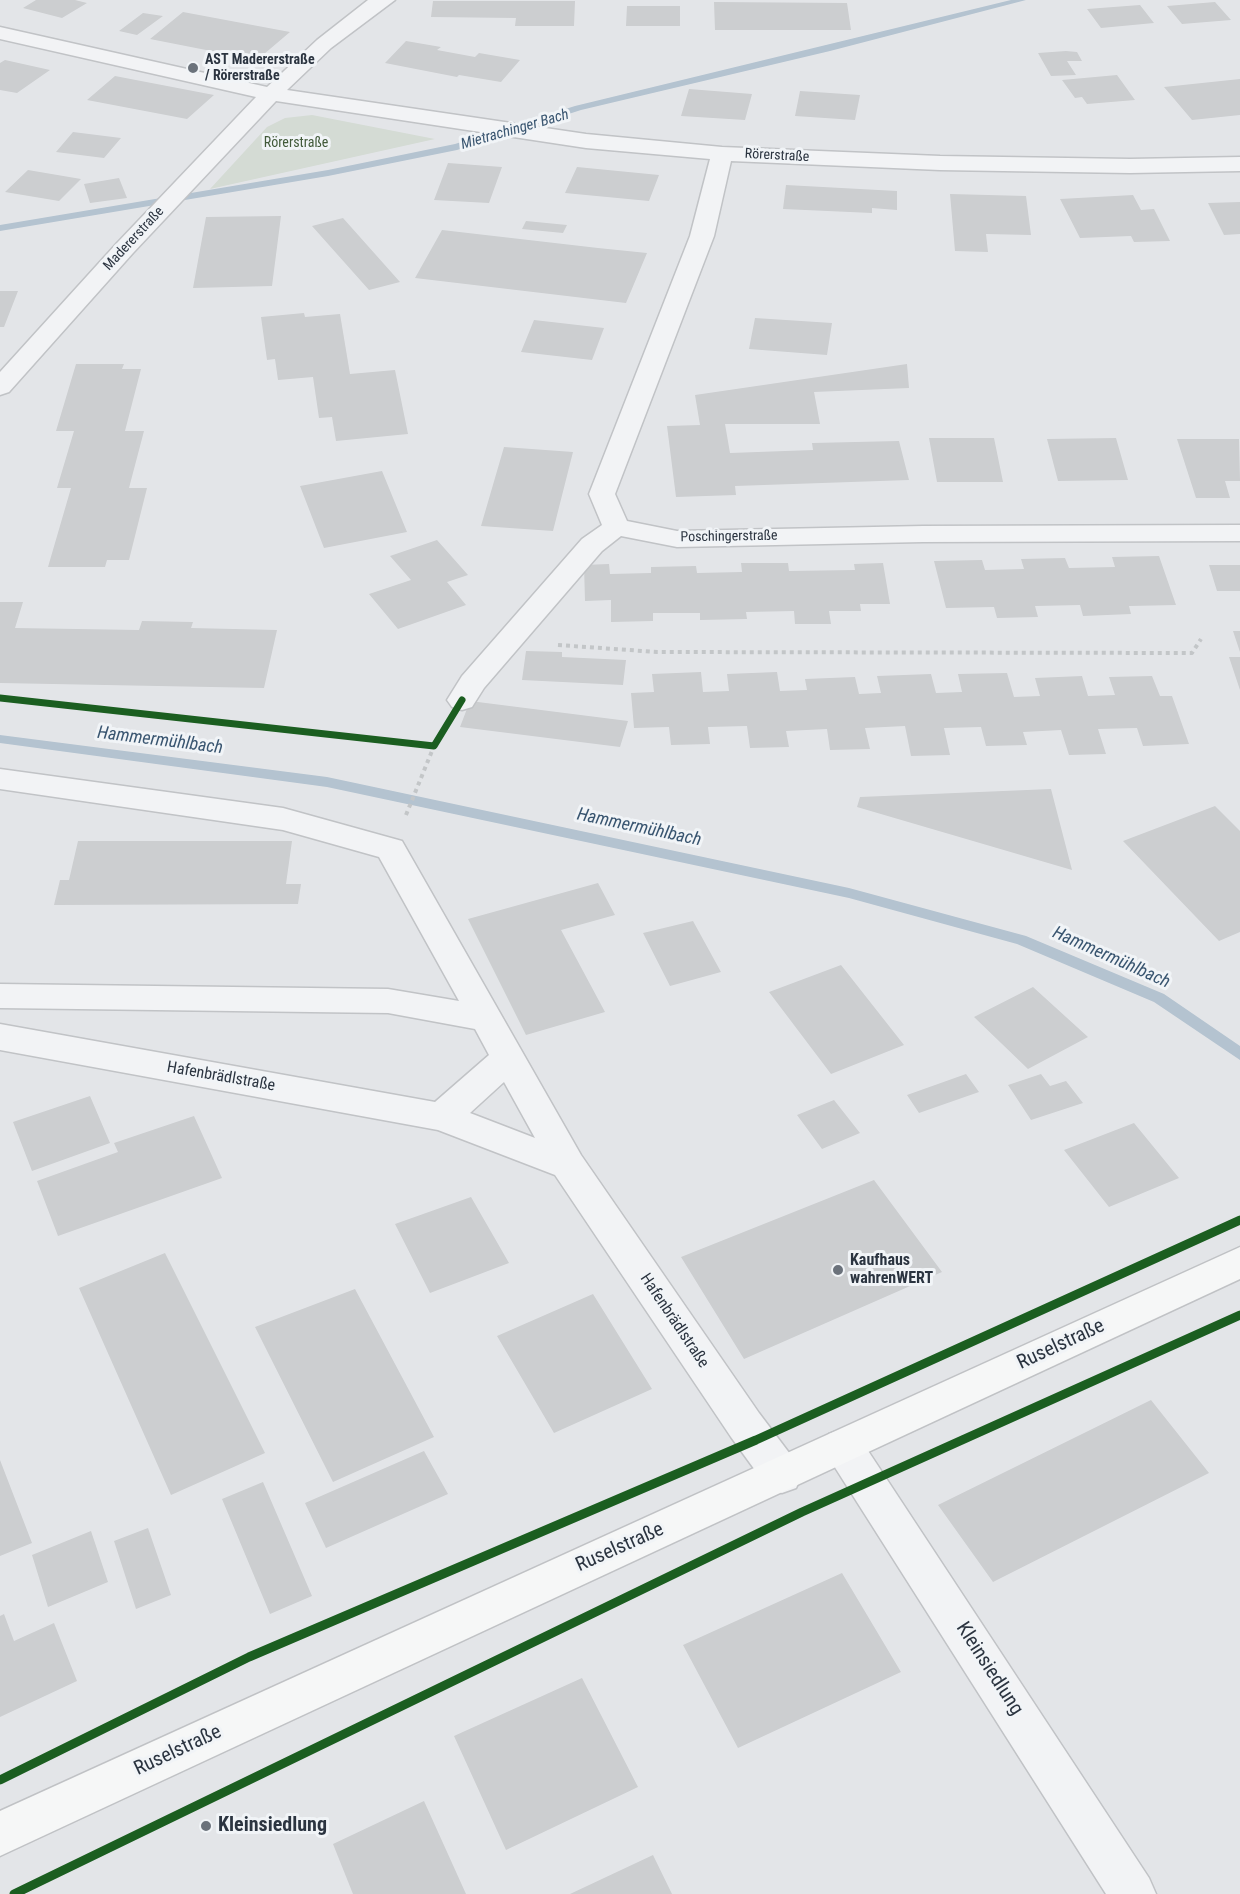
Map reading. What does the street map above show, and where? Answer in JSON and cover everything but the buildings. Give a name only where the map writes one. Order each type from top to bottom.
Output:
[{"type":"main road","name":"Ruselstraße","points":[[0,1834],[1240,1262]]},
{"type":"street","name":"Madererstraße","points":[[0,387],[162,209],[271,94],[324,44],[377,3],[386,0]]},
{"type":"street","name":"Rörerstraße","points":[[0,33],[271,94],[528,134],[722,154],[940,163],[1130,166],[1240,164]]},
{"type":"street","points":[[462,700],[472,683],[592,545],[616,527],[602,495],[702,236],[722,154]]},
{"type":"street","name":"Poschingerstraße","points":[[616,527],[677,539],[934,534],[1240,533]]},
{"type":"street","points":[[0,779],[396,837]]},
{"type":"street","name":"Hafenbrädlstraße","points":[[396,837],[488,1019],[568,1165],[745,1425],[782,1475]]},
{"type":"street","points":[[0,996],[388,1001],[488,1019]]},
{"type":"street","name":"Hafenbrädlstraße","points":[[0,1038],[442,1117],[568,1165]]},
{"type":"street","points":[[442,1117],[509,1057]]},
{"type":"street","name":"Kleinsiedlung","points":[[843,1446],[1133,1894]]},
{"type":"path","points":[[509,642],[657,652],[1192,653],[1201,639]]},
{"type":"path","points":[[396,837],[434,746]]},
{"type":"green space","name":"Rörerstraße","points":[[312,115],[435,139],[210,189],[267,127],[285,118]]},
{"type":"waterway","name":"Mietrachinger Bach","points":[[0,228],[328,173],[457,147],[578,108],[1022,0]]},
{"type":"waterway","name":"Hammermühlbach","points":[[0,739],[327,782],[849,893],[1021,940],[1159,998],[1240,1054]]},
{"type":"cycle path","points":[[0,698],[434,746],[462,700]]},
{"type":"cycle path","points":[[0,1780],[249,1657],[756,1440],[1240,1220]]},
{"type":"cycle path","points":[[14,1894],[802,1512],[1240,1315]]},
{"type":"place","name":"AST Madererstraße / Rörerstraße","points":[[193,68]]},
{"type":"place","name":"Kaufhaus wahrenWERT","points":[[838,1270]]},
{"type":"place","name":"Kleinsiedlung","points":[[206,1826]]}]
